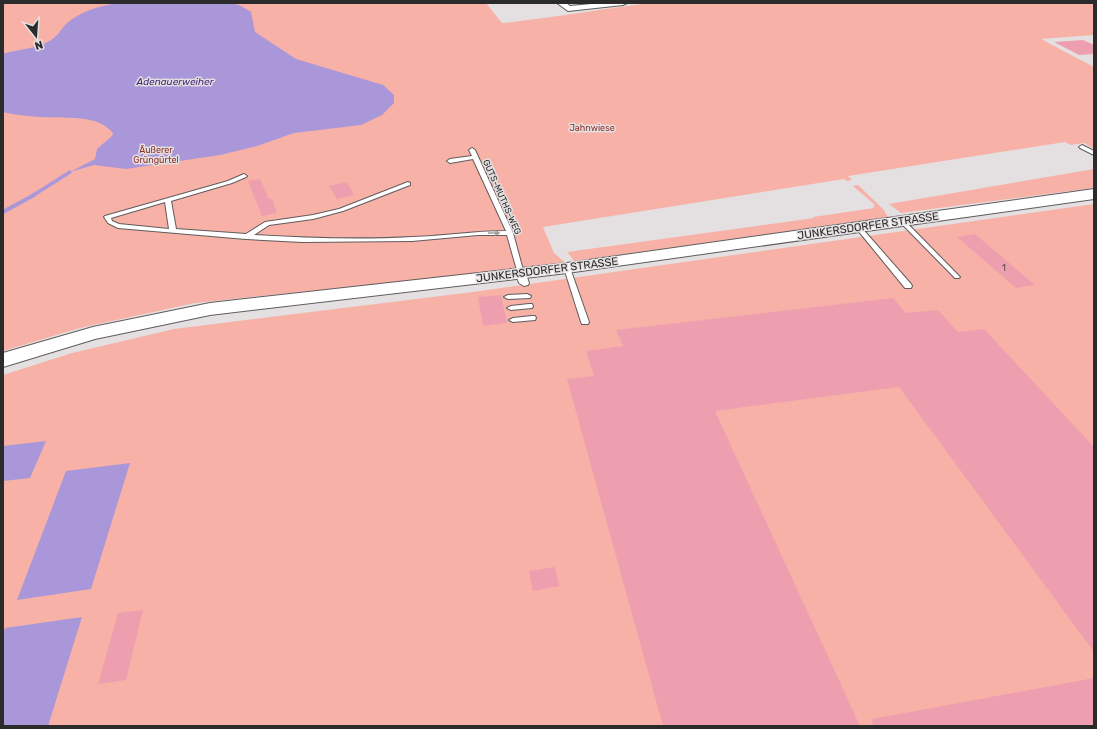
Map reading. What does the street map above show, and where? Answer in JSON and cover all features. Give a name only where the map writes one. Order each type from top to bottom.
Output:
[{"type":"street","points":[[562,3],[568,9],[624,3]]},
{"type":"street","name":"JUNKERSDORFER STRASSE","points":[[3,360],[93,333],[196,311],[523,279],[567,268],[1094,194]]},
{"type":"lane","points":[[1082,146],[1094,153]]},
{"type":"lane","name":"GUTS-MUTHS-WEG","points":[[472,150],[510,233],[523,279]]},
{"type":"lane","points":[[450,161],[475,157]]},
{"type":"lane","points":[[244,176],[230,182],[106,217],[110,222],[118,226],[302,240],[412,239],[478,233],[510,233]]},
{"type":"lane","points":[[246,236],[266,223],[313,217],[340,210],[408,184]]},
{"type":"lane","points":[[168,199],[173,231]]},
{"type":"lane","points":[[902,221],[957,277]]},
{"type":"lane","points":[[858,227],[908,286]]},
{"type":"lane","points":[[567,268],[585,322]]},
{"type":"lane","points":[[508,297],[527,296]]},
{"type":"lane","points":[[510,308],[529,306]]},
{"type":"lane","points":[[513,320],[532,318]]},
{"type":"green space","name":"Äußerer Grüngürtel","points":[[3,3],[486,3],[502,23],[651,3],[1090,3],[1094,4],[1094,35],[1041,39],[1094,67],[1094,149],[1084,143],[1071,145],[1065,142],[848,176],[852,180],[847,181],[844,179],[543,227],[554,253],[567,264],[195,303],[80,328],[3,351]]},
{"type":"green space","points":[[1094,169],[1094,188],[901,213],[889,204]]},
{"type":"green space","points":[[858,185],[884,210],[888,217],[574,261],[567,252],[814,218],[813,217],[874,208],[873,206],[875,205],[853,186]]},
{"type":"green space","points":[[1094,204],[1094,726],[3,726],[3,375],[72,353],[174,329],[473,292]]},
{"type":"water","name":"Adenauerweiher","points":[[118,3],[232,3],[241,6],[251,12],[255,32],[296,59],[383,85],[394,95],[394,103],[382,115],[361,125],[294,133],[257,146],[220,155],[126,169],[94,165],[70,172],[95,159],[97,149],[112,136],[113,133],[98,122],[79,118],[17,115],[3,112],[3,54],[46,43],[58,34],[72,19],[84,12]]},
{"type":"water","points":[[46,441],[30,478],[3,481],[3,446]]},
{"type":"water","points":[[130,463],[91,589],[17,600],[66,471]]},
{"type":"water","points":[[82,617],[48,726],[3,726],[3,635],[5,628]]},
{"type":"building","points":[[1083,40],[1094,45],[1094,54],[1079,55],[1054,42]]},
{"type":"building","points":[[260,179],[269,199],[272,199],[277,213],[262,216],[248,181]]},
{"type":"building","points":[[347,182],[354,195],[337,199],[329,186]]},
{"type":"building","points":[[975,234],[1035,285],[1016,288],[957,237]]},
{"type":"building","points":[[501,295],[507,323],[483,326],[478,297]]},
{"type":"building","points":[[893,298],[906,313],[938,310],[958,332],[984,329],[1094,447],[1094,652],[899,387],[715,411],[860,726],[663,726],[567,379],[594,376],[586,351],[623,346],[616,330]]},
{"type":"building","points":[[555,567],[559,586],[533,591],[529,571]]},
{"type":"building","points":[[143,610],[126,680],[98,684],[118,613]]},
{"type":"building","points":[[1094,678],[1094,726],[873,726],[872,719]]},
{"type":"waterway","points":[[32,196],[70,172]]},
{"type":"waterway","points":[[3,212],[34,195]]},
{"type":"park label","name":"Jahnwiese","points":[[592,128]]}]
